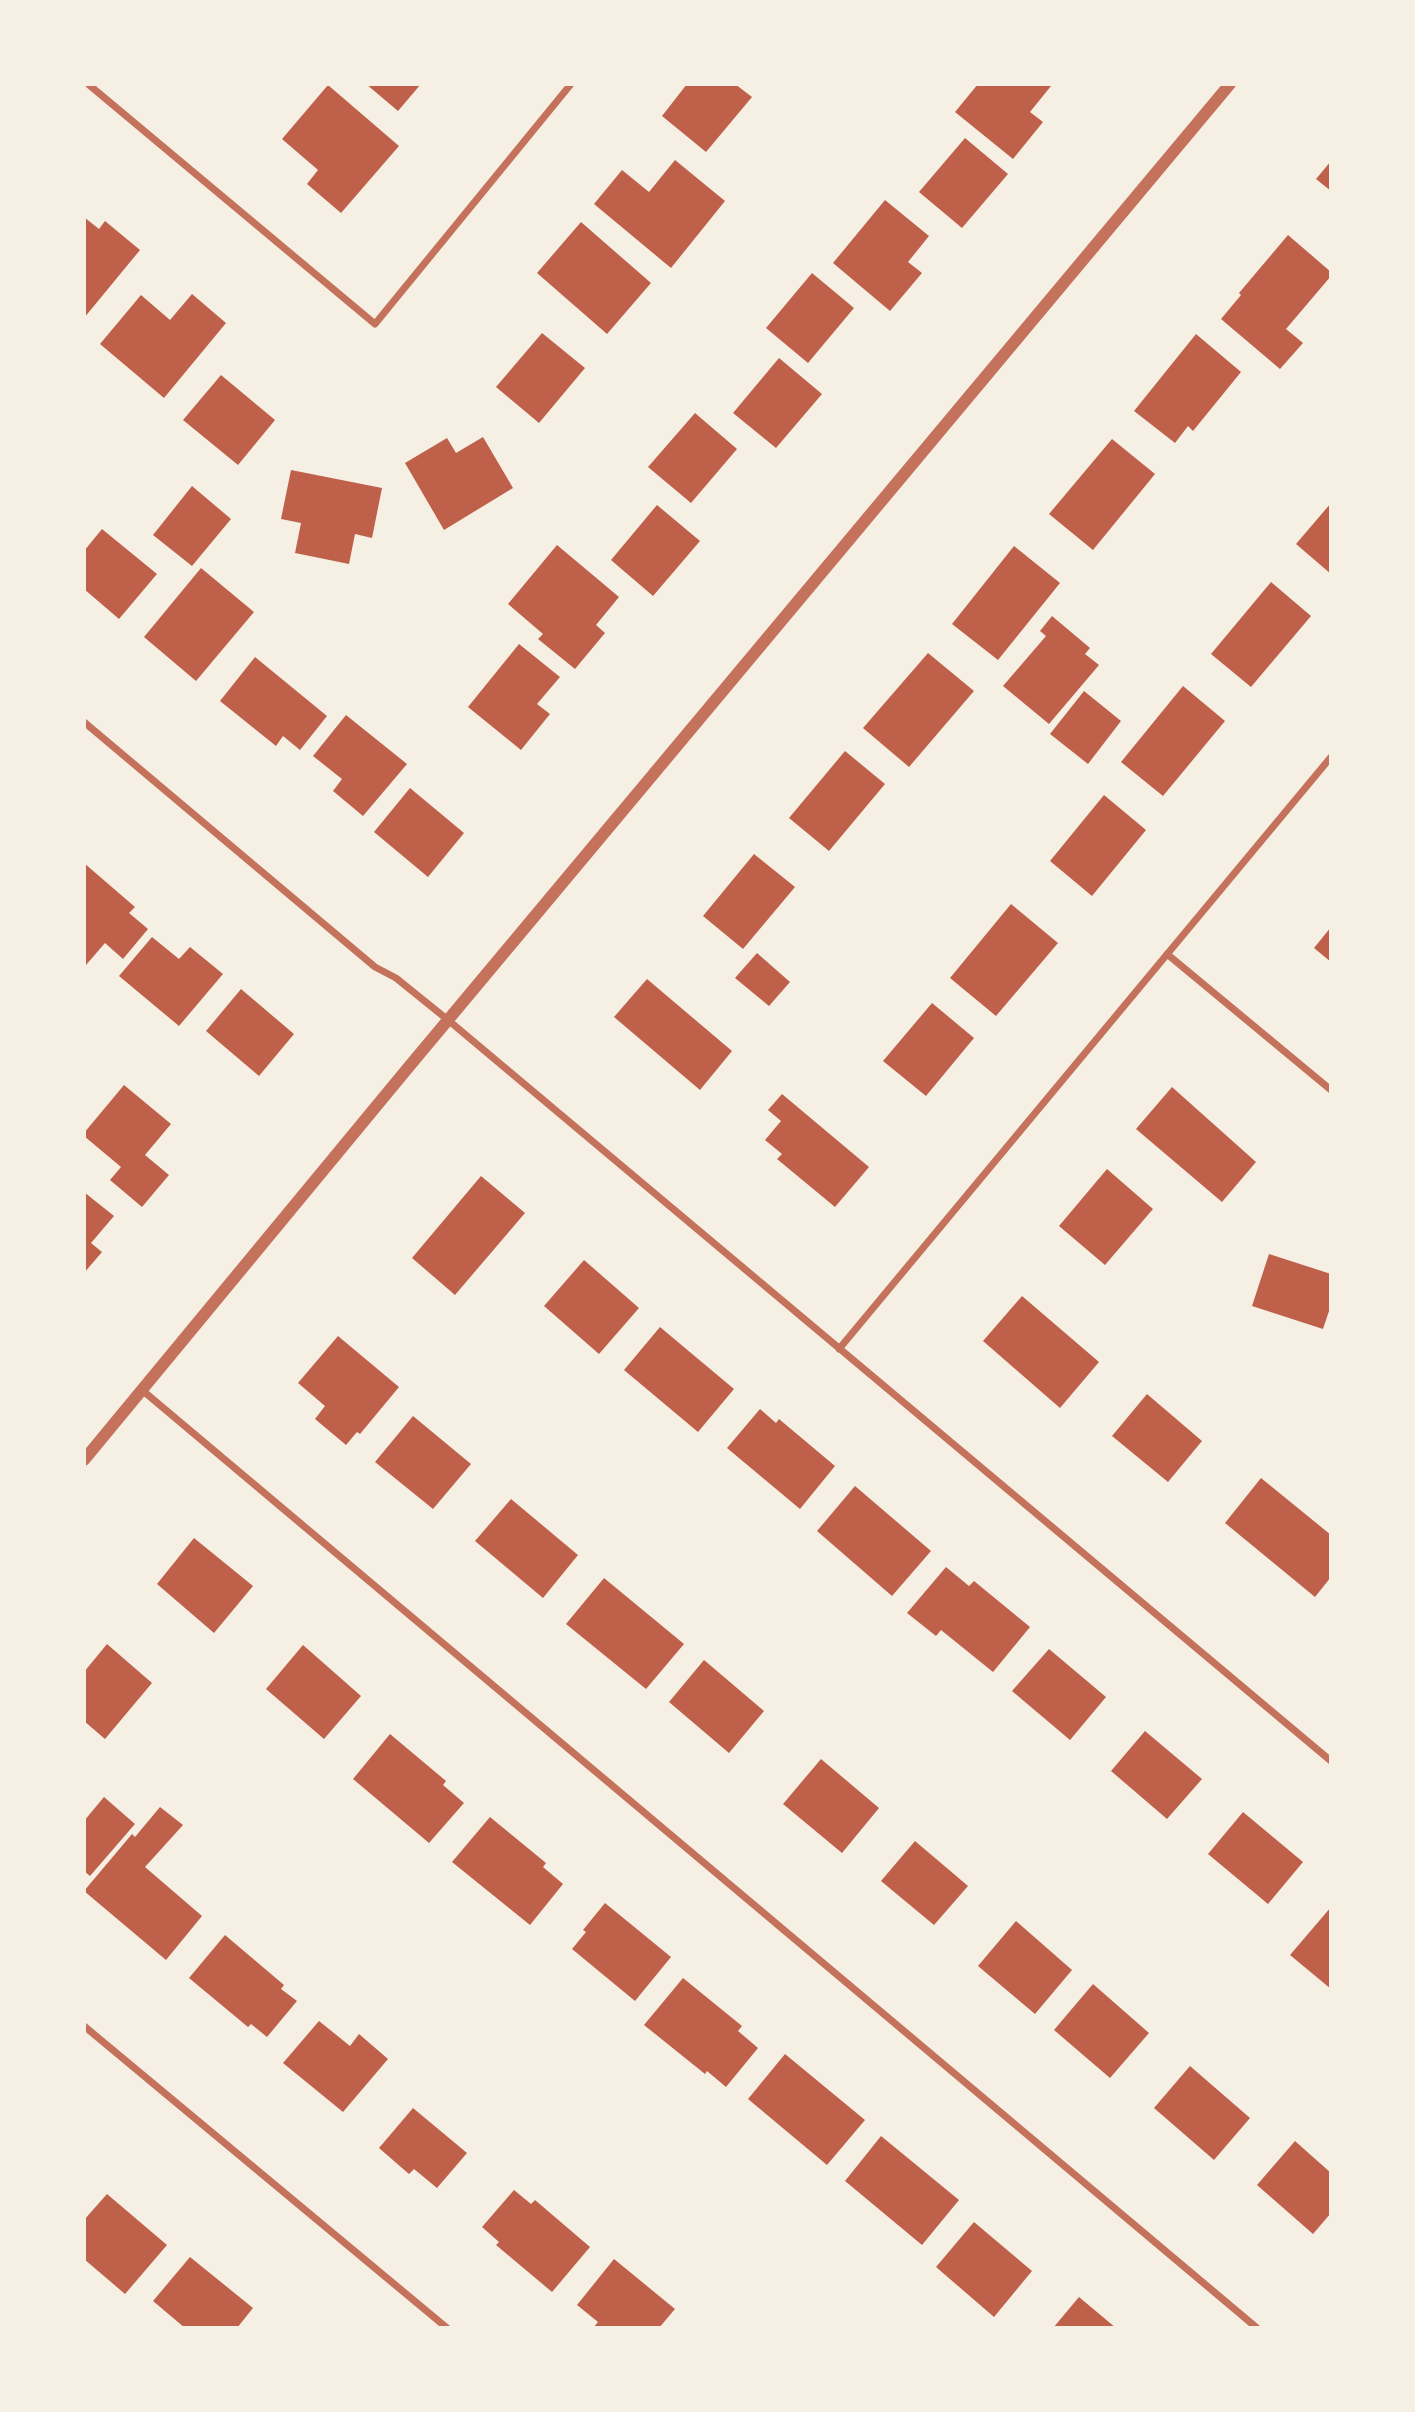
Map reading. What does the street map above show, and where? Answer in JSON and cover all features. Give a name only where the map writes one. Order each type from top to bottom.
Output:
[{"type":"street","points":[[88,84],[375,324],[571,84]]},
{"type":"street","points":[[84,1460],[1230,84]]},
{"type":"street","points":[[84,722],[375,967],[396,978],[448,1020],[1331,1762]]},
{"type":"street","points":[[839,1349],[1331,757]]},
{"type":"street","points":[[1167,954],[1331,1090]]},
{"type":"street","points":[[142,1391],[1257,2328]]},
{"type":"street","points":[[84,2026],[447,2328]]},
{"type":"building","points":[[366,84],[421,84],[398,111]]},
{"type":"building","points":[[687,84],[735,84],[752,97],[706,152],[662,116]]},
{"type":"building","points":[[978,84],[1051,86],[1030,112],[1043,122],[1013,159],[955,112]]},
{"type":"building","points":[[328,85],[399,146],[341,213],[307,184],[318,170],[282,139]]},
{"type":"building","points":[[965,138],[1008,174],[962,228],[919,192]]},
{"type":"building","points":[[675,160],[725,201],[671,268],[594,204],[622,170],[649,192]]},
{"type":"building","points":[[1331,161],[1331,191],[1316,179]]},
{"type":"building","points":[[885,200],[929,236],[908,262],[922,273],[890,311],[833,263]]},
{"type":"building","points":[[84,217],[99,229],[105,221],[140,250],[84,318]]},
{"type":"building","points":[[581,222],[651,283],[607,334],[537,273]]},
{"type":"building","points":[[1288,235],[1331,272],[1331,276],[1286,329],[1303,343],[1280,369],[1221,319],[1241,295],[1239,293]]},
{"type":"building","points":[[812,273],[854,308],[808,363],[766,328]]},
{"type":"building","points":[[192,294],[226,323],[164,398],[100,344],[141,295],[170,320]]},
{"type":"building","points":[[542,333],[585,368],[539,423],[496,387]]},
{"type":"building","points":[[1196,334],[1241,372],[1193,431],[1188,426],[1175,443],[1134,411]]},
{"type":"building","points":[[779,358],[822,394],[776,448],[733,413]]},
{"type":"building","points":[[221,375],[275,420],[238,465],[183,420]]},
{"type":"building","points":[[695,413],[737,449],[691,503],[648,467]]},
{"type":"building","points":[[483,437],[513,488],[444,530],[405,463],[447,438],[456,453]]},
{"type":"building","points":[[1112,439],[1155,474],[1093,550],[1049,514]]},
{"type":"building","points":[[291,470],[382,488],[372,538],[355,534],[349,564],[295,553],[301,523],[281,519]]},
{"type":"building","points":[[192,486],[231,519],[192,566],[153,535]]},
{"type":"building","points":[[1331,503],[1331,574],[1296,544]]},
{"type":"building","points":[[657,505],[700,541],[653,596],[611,560]]},
{"type":"building","points":[[102,529],[157,574],[119,619],[84,589],[84,551]]},
{"type":"building","points":[[557,545],[619,597],[596,625],[605,633],[575,669],[538,639],[543,634],[508,604]]},
{"type":"building","points":[[1014,546],[1060,583],[998,660],[952,624]]},
{"type":"building","points":[[201,568],[254,612],[196,681],[144,637]]},
{"type":"building","points":[[1271,582],[1311,616],[1251,687],[1211,654]]},
{"type":"building","points":[[1052,616],[1090,648],[1085,654],[1099,665],[1049,724],[1003,686],[1046,636],[1040,631]]},
{"type":"building","points":[[519,644],[560,677],[537,704],[550,714],[521,750],[468,707]]},
{"type":"building","points":[[928,653],[974,691],[909,767],[863,728]]},
{"type":"building","points":[[255,657],[327,716],[300,750],[283,736],[276,746],[220,701]]},
{"type":"building","points":[[1183,686],[1225,721],[1163,796],[1121,762]]},
{"type":"building","points":[[1084,691],[1121,721],[1088,764],[1050,734]]},
{"type":"building","points":[[346,715],[407,764],[363,816],[333,791],[342,779],[313,756]]},
{"type":"building","points":[[845,751],[885,784],[829,851],[789,818]]},
{"type":"building","points":[[410,788],[464,833],[428,877],[374,832]]},
{"type":"building","points":[[1104,795],[1146,830],[1092,896],[1050,861]]},
{"type":"building","points":[[754,854],[795,887],[743,949],[703,916]]},
{"type":"building","points":[[84,863],[135,907],[129,913],[148,929],[123,959],[105,943],[86,965],[84,963]]},
{"type":"building","points":[[1011,904],[1058,943],[996,1016],[950,978]]},
{"type":"building","points":[[1331,927],[1331,962],[1314,948]]},
{"type":"building","points":[[152,937],[179,959],[190,947],[223,974],[179,1026],[119,976]]},
{"type":"building","points":[[757,953],[790,982],[769,1006],[735,978]]},
{"type":"building","points":[[647,979],[732,1051],[700,1090],[614,1017]]},
{"type":"building","points":[[241,989],[294,1034],[259,1076],[206,1031]]},
{"type":"building","points":[[932,1003],[974,1038],[926,1096],[883,1061]]},
{"type":"building","points":[[124,1085],[171,1124],[145,1155],[169,1175],[142,1207],[110,1180],[121,1167],[84,1136]]},
{"type":"building","points":[[1172,1087],[1256,1162],[1222,1202],[1136,1129]]},
{"type":"building","points":[[782,1094],[869,1167],[835,1207],[777,1159],[782,1154],[765,1140],[781,1121],[768,1110]]},
{"type":"building","points":[[1107,1169],[1153,1209],[1105,1265],[1059,1226]]},
{"type":"building","points":[[481,1176],[525,1213],[455,1295],[412,1258]]},
{"type":"building","points":[[84,1192],[114,1216],[91,1243],[102,1252],[84,1273]]},
{"type":"building","points":[[1269,1254],[1331,1274],[1331,1305],[1323,1329],[1252,1306]]},
{"type":"building","points":[[584,1260],[639,1308],[599,1354],[544,1306]]},
{"type":"building","points":[[1022,1296],[1099,1362],[1060,1408],[983,1341]]},
{"type":"building","points":[[660,1327],[734,1389],[698,1432],[624,1370]]},
{"type":"building","points":[[338,1336],[399,1387],[360,1434],[357,1432],[346,1445],[315,1419],[325,1406],[298,1383]]},
{"type":"building","points":[[1147,1394],[1202,1441],[1168,1482],[1112,1436]]},
{"type":"building","points":[[760,1409],[776,1423],[779,1419],[835,1466],[800,1509],[727,1448]]},
{"type":"building","points":[[413,1416],[471,1464],[433,1509],[375,1462]]},
{"type":"building","points":[[1261,1478],[1331,1535],[1331,1577],[1315,1597],[1225,1523]]},
{"type":"building","points":[[855,1486],[931,1551],[892,1596],[817,1531]]},
{"type":"building","points":[[511,1499],[578,1555],[543,1598],[475,1541]]},
{"type":"building","points":[[194,1538],[253,1586],[214,1633],[157,1584]]},
{"type":"building","points":[[946,1567],[969,1586],[974,1581],[1030,1627],[993,1672],[941,1630],[936,1636],[907,1613]]},
{"type":"building","points":[[604,1578],[684,1644],[646,1689],[566,1624]]},
{"type":"building","points":[[107,1644],[152,1683],[105,1739],[84,1721],[84,1672]]},
{"type":"building","points":[[303,1645],[361,1696],[324,1739],[266,1689]]},
{"type":"building","points":[[1049,1649],[1106,1697],[1070,1740],[1012,1691]]},
{"type":"building","points":[[704,1660],[764,1711],[729,1753],[669,1702]]},
{"type":"building","points":[[1145,1731],[1202,1779],[1167,1819],[1111,1771]]},
{"type":"building","points":[[390,1734],[446,1781],[443,1785],[464,1803],[429,1843],[353,1779]]},
{"type":"building","points":[[821,1759],[879,1808],[842,1853],[783,1804]]},
{"type":"building","points":[[104,1797],[135,1824],[90,1876],[84,1871],[84,1821]]},
{"type":"building","points":[[160,1807],[183,1825],[145,1867],[202,1916],[166,1960],[84,1891],[132,1834],[135,1837]]},
{"type":"building","points":[[1243,1812],[1303,1862],[1268,1904],[1208,1854]]},
{"type":"building","points":[[490,1817],[546,1863],[543,1867],[563,1884],[530,1925],[452,1862]]},
{"type":"building","points":[[915,1841],[968,1886],[934,1925],[881,1881]]},
{"type":"building","points":[[605,1903],[671,1957],[635,2001],[572,1949],[586,1932],[583,1930]]},
{"type":"building","points":[[1331,1907],[1331,1989],[1290,1955]]},
{"type":"building","points":[[1016,1921],[1072,1970],[1035,2014],[978,1966]]},
{"type":"building","points":[[225,1935],[284,1985],[281,1989],[297,2001],[267,2037],[251,2024],[248,2027],[189,1978]]},
{"type":"building","points":[[683,1978],[742,2026],[738,2031],[758,2048],[726,2087],[707,2071],[705,2074],[644,2025]]},
{"type":"building","points":[[1093,1984],[1149,2033],[1110,2078],[1054,2030]]},
{"type":"building","points":[[319,2021],[350,2046],[359,2034],[388,2059],[343,2112],[283,2063]]},
{"type":"building","points":[[785,2054],[865,2120],[827,2165],[748,2099]]},
{"type":"building","points":[[1190,2066],[1250,2118],[1214,2160],[1154,2108]]},
{"type":"building","points":[[413,2108],[467,2153],[437,2188],[414,2169],[409,2174],[379,2148]]},
{"type":"building","points":[[881,2136],[959,2200],[922,2245],[845,2181]]},
{"type":"building","points":[[1295,2141],[1331,2173],[1331,2213],[1313,2234],[1257,2185]]},
{"type":"building","points":[[514,2190],[531,2204],[535,2200],[590,2247],[552,2292],[496,2245],[499,2242],[482,2227]]},
{"type":"building","points":[[107,2194],[167,2245],[125,2294],[84,2259],[84,2220]]},
{"type":"building","points":[[974,2222],[1032,2271],[994,2317],[936,2267]]},
{"type":"building","points":[[190,2257],[253,2308],[237,2328],[185,2328],[153,2301]]},
{"type":"building","points":[[614,2259],[675,2309],[659,2328],[593,2328],[598,2322],[577,2305]]},
{"type":"building","points":[[1079,2297],[1116,2328],[1053,2328]]}]
